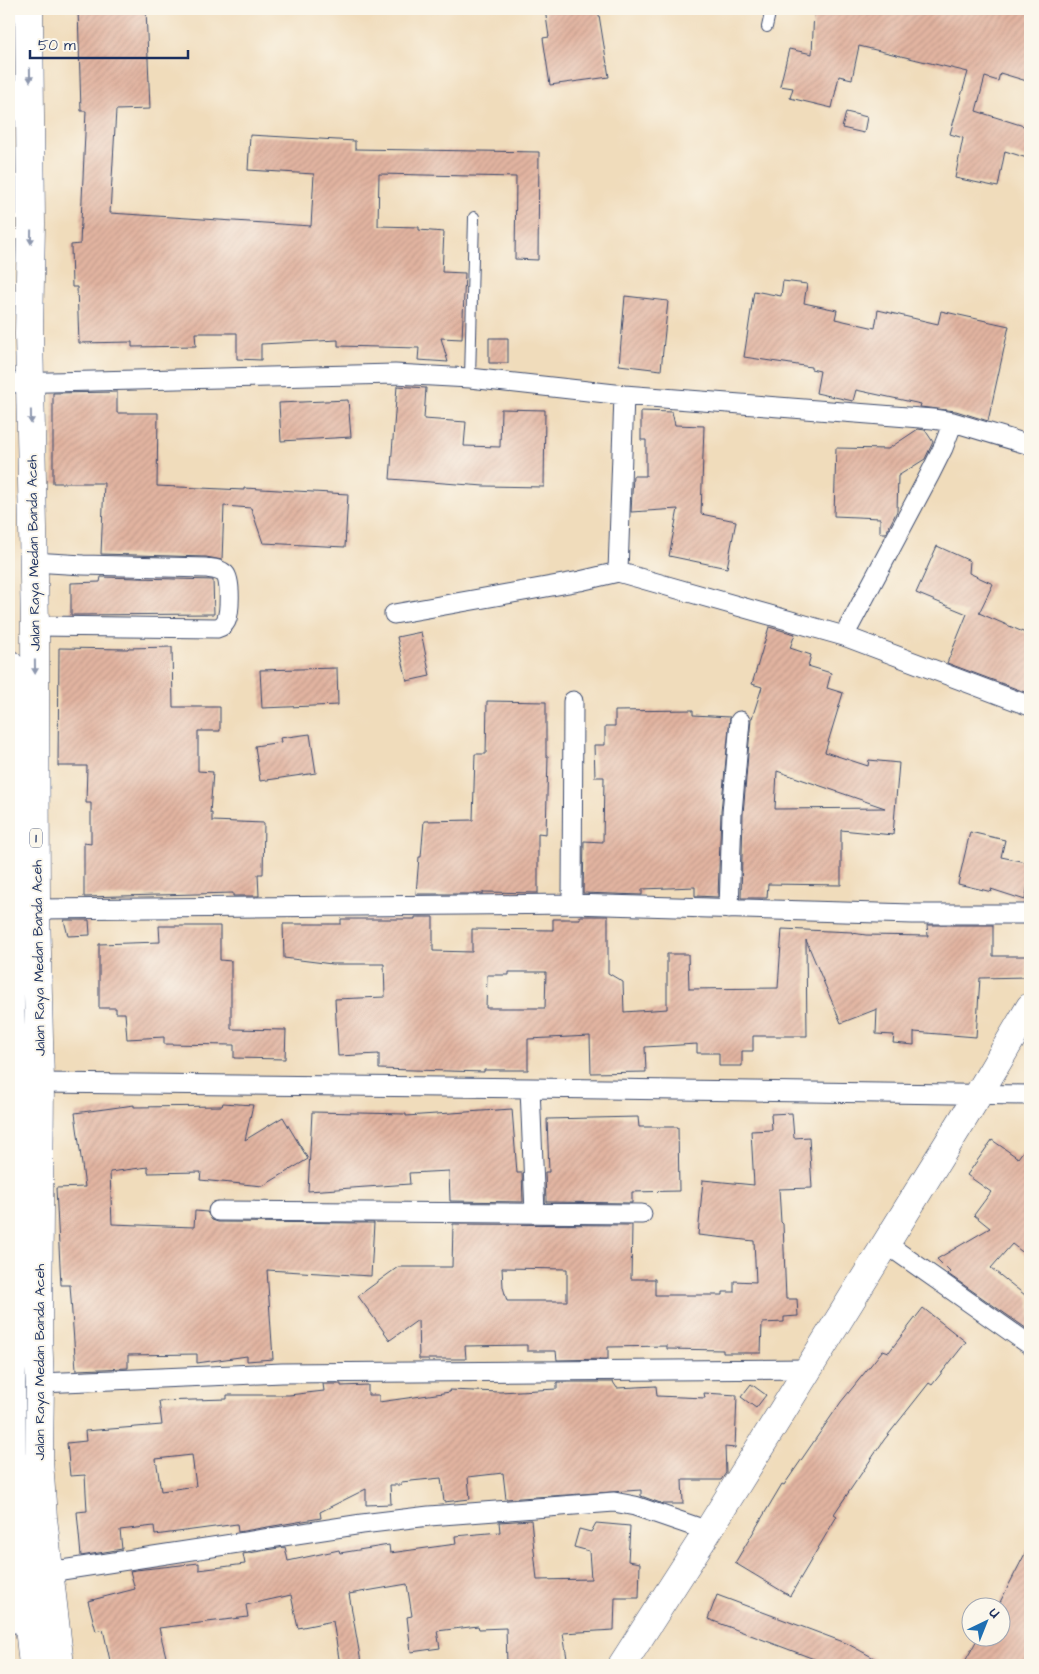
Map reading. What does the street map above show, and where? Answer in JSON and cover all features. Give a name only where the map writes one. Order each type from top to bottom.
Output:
[{"type":"main road","name":"Jalan Raya Medan Banda Aceh","points":[[29,9],[32,224],[29,334],[20,383],[33,562],[35,626],[36,909],[40,1083],[39,1462],[43,1518],[60,1665]]},
{"type":"main road","name":"1","points":[[9,664],[9,1012],[13,1075],[11,1454],[18,1622],[33,1665]]},
{"type":"main road","points":[[622,1665],[808,1370],[978,1095],[1030,1007]]},
{"type":"street","points":[[20,383],[395,374],[470,378],[624,395],[953,422],[1030,445]]},
{"type":"street","points":[[618,572],[624,395]]},
{"type":"street","points":[[844,636],[930,474],[953,422]]},
{"type":"street","points":[[33,562],[206,568],[225,574],[229,583],[228,616],[224,624],[217,628],[35,626]]},
{"type":"street","points":[[394,614],[580,581],[618,572],[844,636],[1030,706]]},
{"type":"street","points":[[572,904],[573,701]]},
{"type":"street","points":[[729,909],[732,813],[740,721]]},
{"type":"street","points":[[36,909],[572,904],[914,914],[1030,914]]},
{"type":"street","points":[[40,1083],[1030,1095]]},
{"type":"street","points":[[530,1088],[535,1213]]},
{"type":"street","points":[[218,1211],[642,1214]]},
{"type":"street","points":[[885,1243],[1030,1345]]},
{"type":"street","points":[[40,1383],[282,1373],[808,1370]]},
{"type":"street","points":[[49,1572],[362,1524],[429,1516],[614,1502],[635,1506],[708,1531]]},
{"type":"lane","points":[[767,27],[771,9]]},
{"type":"lane","points":[[470,378],[474,217]]},
{"type":"building","points":[[78,9],[146,9],[150,109],[116,110],[110,213],[311,226],[314,174],[248,170],[250,135],[355,141],[355,149],[539,152],[538,260],[515,259],[516,177],[379,174],[378,226],[419,227],[419,230],[444,232],[442,272],[465,273],[462,339],[441,338],[448,362],[418,360],[419,348],[338,346],[338,340],[261,344],[261,360],[237,359],[237,333],[195,333],[196,346],[132,347],[132,342],[79,343],[77,287],[72,287],[71,245],[80,244],[86,111],[81,111]]},
{"type":"building","points":[[545,9],[598,9],[609,77],[550,85],[543,38],[549,37]]},
{"type":"building","points":[[814,9],[1030,9],[1030,82],[1000,73],[998,81],[985,77],[976,111],[1030,128],[1030,159],[1005,151],[998,187],[955,178],[963,138],[950,134],[968,72],[859,46],[852,79],[839,76],[832,108],[790,98],[793,88],[780,86],[789,49],[812,54]]},
{"type":"building","points":[[846,112],[867,117],[864,133],[842,128]]},
{"type":"building","points":[[783,281],[807,284],[804,303],[837,310],[835,319],[875,328],[878,310],[938,324],[941,311],[1009,326],[988,421],[956,411],[920,407],[921,404],[856,390],[853,401],[816,393],[820,371],[811,369],[811,367],[744,357],[754,291],[781,296]]},
{"type":"building","points":[[625,296],[668,301],[661,370],[619,365]]},
{"type":"building","points":[[489,338],[508,338],[508,363],[489,363]]},
{"type":"building","points":[[397,386],[426,388],[424,419],[466,422],[464,446],[500,447],[501,409],[545,410],[544,487],[484,486],[390,479]]},
{"type":"building","points":[[117,392],[117,413],[158,413],[157,486],[244,490],[244,488],[348,494],[345,547],[263,543],[251,508],[224,506],[222,560],[206,557],[101,554],[104,483],[53,483],[53,393]]},
{"type":"building","points":[[348,400],[351,437],[281,441],[279,403]]},
{"type":"building","points":[[641,411],[672,412],[675,425],[704,426],[701,514],[736,521],[727,568],[669,556],[678,509],[631,512],[633,476],[646,476],[646,440],[641,440]]},
{"type":"building","points":[[918,429],[925,430],[933,442],[925,459],[898,476],[897,511],[886,533],[880,533],[880,518],[834,516],[836,448],[888,449]]},
{"type":"building","points":[[937,546],[970,561],[969,573],[993,584],[979,613],[1030,635],[1030,694],[947,663],[967,614],[916,593]]},
{"type":"building","points":[[101,577],[213,580],[214,614],[71,615],[71,583],[100,582]]},
{"type":"building","points":[[769,627],[795,634],[790,648],[811,655],[808,666],[831,673],[827,688],[843,693],[825,752],[868,766],[869,760],[899,763],[893,835],[841,830],[841,885],[768,884],[767,898],[741,898],[743,814],[751,718],[762,687],[752,684]],"holes":[[[777,771],[885,808],[775,809]]]},
{"type":"building","points":[[421,632],[430,676],[407,681],[397,637]]},
{"type":"building","points":[[172,647],[173,707],[220,707],[220,731],[198,731],[198,771],[213,772],[210,813],[212,813],[212,821],[264,823],[263,874],[258,874],[259,896],[233,896],[233,893],[84,897],[84,843],[91,844],[91,803],[86,803],[87,766],[58,766],[59,648],[128,649]]},
{"type":"building","points":[[337,668],[338,705],[262,708],[260,670]]},
{"type":"building","points":[[487,701],[546,702],[546,756],[548,756],[546,834],[538,833],[538,893],[416,894],[424,821],[473,820],[475,754],[486,754]]},
{"type":"building","points":[[693,710],[693,715],[730,717],[721,812],[718,897],[695,896],[695,887],[642,889],[642,895],[583,893],[584,841],[603,842],[604,777],[595,777],[594,745],[605,745],[605,726],[615,726],[615,711]]},
{"type":"building","points":[[310,734],[316,773],[260,781],[255,746],[281,742],[280,738]]},
{"type":"building","points":[[970,832],[1005,840],[1001,857],[1030,863],[1030,875],[1025,900],[991,889],[992,892],[958,884]]},
{"type":"building","points":[[580,916],[608,916],[608,973],[623,982],[624,1012],[667,1009],[667,954],[688,954],[689,989],[778,988],[782,929],[852,932],[866,935],[928,936],[927,925],[993,925],[993,956],[1026,956],[1027,977],[980,978],[976,1037],[914,1032],[914,1045],[893,1043],[894,1035],[876,1034],[877,1009],[841,1023],[806,940],[807,1036],[753,1036],[753,1051],[742,1051],[742,1066],[719,1066],[719,1053],[697,1053],[697,1044],[645,1047],[646,1072],[591,1073],[590,1036],[528,1039],[528,1070],[484,1070],[484,1072],[379,1069],[379,1054],[338,1056],[335,999],[385,997],[384,964],[332,964],[284,958],[283,924],[341,924],[341,919],[415,919],[415,917],[433,917],[433,951],[472,952],[472,929],[553,930],[553,919],[580,919]],"holes":[[[509,972],[546,972],[545,1008],[486,1008],[487,975],[509,975]]]},
{"type":"building","points":[[64,920],[89,920],[90,935],[68,936]]},
{"type":"building","points":[[159,926],[220,926],[220,960],[231,961],[231,1029],[286,1030],[285,1059],[234,1058],[234,1045],[164,1044],[164,1037],[127,1039],[125,1013],[116,1013],[116,1008],[99,1008],[99,944],[160,942]]},
{"type":"building","points":[[223,1103],[253,1105],[245,1140],[283,1117],[308,1159],[263,1186],[200,1180],[201,1172],[148,1173],[148,1167],[110,1172],[112,1224],[194,1227],[195,1211],[207,1212],[212,1220],[218,1222],[374,1223],[371,1276],[267,1270],[273,1359],[247,1361],[247,1356],[197,1363],[197,1354],[128,1355],[128,1368],[76,1370],[70,1285],[61,1285],[56,1188],[85,1187],[75,1113],[134,1105],[134,1107],[222,1106]]},
{"type":"building","points":[[512,1109],[517,1173],[522,1173],[523,1202],[450,1201],[449,1171],[409,1173],[410,1184],[308,1191],[312,1112],[406,1114],[406,1116]]},
{"type":"building","points":[[792,1113],[794,1138],[809,1137],[812,1188],[779,1189],[781,1222],[783,1224],[786,1299],[797,1299],[798,1316],[784,1317],[784,1322],[762,1323],[761,1353],[723,1353],[723,1350],[667,1349],[667,1346],[608,1347],[608,1359],[557,1360],[556,1351],[527,1351],[527,1345],[465,1346],[466,1359],[419,1359],[418,1320],[390,1340],[358,1296],[398,1267],[452,1267],[453,1224],[632,1225],[631,1279],[655,1279],[655,1295],[723,1295],[723,1292],[734,1292],[734,1281],[756,1282],[754,1241],[698,1235],[703,1180],[754,1185],[751,1131],[772,1130],[771,1114]],"holes":[[[502,1268],[567,1269],[567,1301],[507,1301],[503,1287]]]},
{"type":"building","points":[[638,1117],[639,1127],[678,1127],[679,1191],[632,1192],[632,1203],[546,1202],[545,1172],[549,1172],[547,1119]]},
{"type":"building","points":[[992,1140],[1018,1158],[1030,1142],[1030,1258],[1012,1244],[991,1268],[1030,1299],[1030,1331],[948,1274],[950,1272],[937,1259],[990,1228],[974,1215],[991,1192],[967,1175]]},
{"type":"building","points":[[923,1308],[966,1342],[932,1385],[929,1383],[884,1440],[834,1514],[837,1516],[790,1596],[735,1563],[782,1484],[784,1485],[841,1402],[883,1350],[889,1352]]},
{"type":"building","points":[[557,1382],[613,1382],[617,1388],[656,1386],[657,1396],[705,1398],[704,1393],[737,1395],[735,1448],[725,1447],[726,1473],[721,1480],[682,1480],[683,1504],[663,1504],[641,1496],[641,1490],[506,1499],[503,1473],[468,1477],[470,1499],[444,1502],[441,1478],[401,1482],[401,1485],[390,1485],[391,1504],[366,1505],[366,1489],[320,1512],[321,1518],[238,1532],[237,1524],[155,1535],[154,1526],[120,1530],[122,1549],[81,1556],[77,1512],[87,1511],[85,1475],[70,1476],[67,1443],[86,1441],[85,1431],[162,1425],[159,1401],[227,1399],[227,1395],[289,1395],[324,1391],[323,1384],[341,1384],[341,1386],[368,1385],[368,1395],[379,1395],[379,1402],[450,1392],[449,1390],[500,1392],[557,1389]],"holes":[[[192,1455],[196,1486],[161,1491],[156,1459]]]},
{"type":"building","points":[[751,1384],[766,1395],[756,1408],[741,1397]]},
{"type":"building","points":[[531,1520],[537,1580],[591,1579],[589,1551],[574,1547],[579,1529],[591,1532],[596,1523],[630,1526],[628,1561],[640,1563],[639,1598],[615,1598],[614,1630],[563,1633],[568,1665],[507,1665],[506,1628],[479,1629],[478,1626],[437,1631],[440,1648],[411,1652],[407,1617],[412,1616],[407,1584],[349,1594],[361,1662],[340,1665],[333,1621],[298,1628],[291,1595],[246,1605],[248,1617],[159,1628],[168,1665],[111,1665],[103,1629],[96,1631],[88,1601],[135,1589],[130,1571],[199,1563],[199,1570],[245,1564],[243,1554],[285,1547],[288,1561],[339,1550],[340,1553],[389,1545],[390,1553],[456,1544],[455,1536],[500,1532],[499,1522]]},
{"type":"building","points":[[1030,1544],[1030,1665],[963,1665],[973,1646],[1012,1646],[1012,1596],[1003,1596]]},
{"type":"building","points":[[717,1595],[846,1643],[887,1665],[830,1665],[708,1619]]}]
